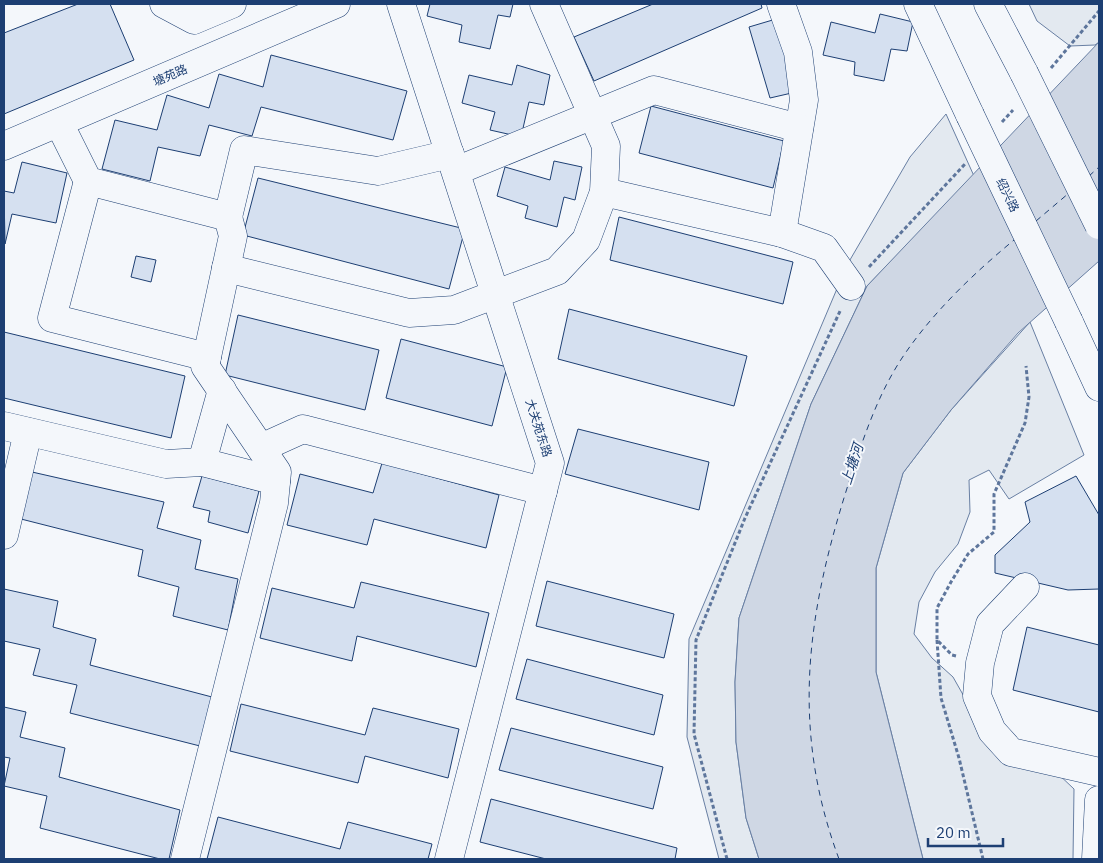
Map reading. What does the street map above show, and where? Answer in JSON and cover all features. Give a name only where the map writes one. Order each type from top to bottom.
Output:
[{"type":"street","points":[[164,4],[194,20],[232,4]]},
{"type":"street","name":"塘苑路","points":[[4,146],[336,4]]},
{"type":"street","name":"大关苑东路","points":[[401,4],[550,463],[449,859]]},
{"type":"street","points":[[226,268],[409,313],[454,310],[557,272],[586,240],[604,192],[606,146],[544,4]]},
{"type":"street","points":[[781,4],[798,52],[804,100],[782,233]]},
{"type":"street","name":"绍兴路","points":[[918,4],[1099,387]]},
{"type":"street","points":[[988,4],[1099,225]]},
{"type":"street","points":[[185,859],[274,503],[277,472],[205,366],[233,236],[228,217],[244,150],[378,171],[453,162],[592,117],[654,90],[799,128]]},
{"type":"street","points":[[59,123],[88,182],[52,318],[207,357]]},
{"type":"street","points":[[88,182],[228,217]]},
{"type":"street","points":[[604,192],[782,233],[824,248],[852,286]]},
{"type":"street","points":[[202,462],[222,390]]},
{"type":"street","points":[[4,536],[16,429],[166,464],[202,462],[276,481]]},
{"type":"street","points":[[261,448],[303,429],[543,491]]},
{"type":"street","points":[[1025,587],[990,624],[980,663],[977,696],[992,730],[1010,752],[1099,772]]},
{"type":"street","points":[[1096,859],[1099,800]]},
{"type":"path","points":[[727,859],[694,734],[696,640],[745,518],[852,286]]},
{"type":"path","points":[[984,859],[959,758],[941,698],[937,608],[968,554],[994,532],[994,494],[1025,422],[1029,397],[1026,366]]},
{"type":"path","points":[[937,640],[952,655],[980,663]]},
{"type":"shaded area","points":[[1029,4],[1099,4],[1099,42],[1095,45],[1070,46],[1037,21]]},
{"type":"shaded area","points":[[946,114],[974,176],[867,286],[811,404],[739,618],[735,682],[736,742],[746,818],[759,859],[719,859],[687,737],[689,639],[847,265],[910,157]]},
{"type":"shaded area","points":[[1030,322],[1084,455],[1009,499],[989,470],[969,480],[970,512],[958,544],[935,572],[919,602],[914,634],[932,658],[953,677],[1000,760],[1054,770],[1074,789],[1073,859],[923,859],[876,672],[876,568],[903,473],[951,410]]},
{"type":"water","name":"上塘河","points":[[1099,42],[1099,261],[1018,333],[951,410],[903,473],[876,568],[876,672],[923,859],[759,859],[746,818],[736,742],[735,682],[739,618],[811,404],[867,286]]},
{"type":"building","points":[[78,4],[110,4],[134,60],[4,114],[4,33]]},
{"type":"building","points":[[430,4],[513,4],[510,17],[498,15],[490,49],[459,42],[462,25],[427,16]]},
{"type":"building","points":[[653,4],[761,4],[762,8],[594,81],[574,37]]},
{"type":"building","points":[[880,14],[913,22],[907,51],[891,49],[884,81],[854,75],[855,62],[823,55],[831,22],[875,33]]},
{"type":"building","points":[[776,19],[796,92],[770,98],[749,27]]},
{"type":"building","points":[[271,55],[407,91],[393,140],[261,107],[252,136],[209,125],[200,156],[158,147],[150,181],[102,169],[115,120],[157,130],[167,95],[209,108],[219,74],[263,87]]},
{"type":"building","points":[[517,65],[550,75],[544,105],[529,102],[521,137],[490,130],[495,112],[462,103],[469,75],[512,85]]},
{"type":"building","points":[[651,106],[784,141],[773,188],[639,153]]},
{"type":"building","points":[[554,161],[582,167],[575,200],[564,197],[557,227],[525,218],[528,206],[497,196],[505,167],[550,180]]},
{"type":"building","points":[[22,162],[67,173],[56,223],[12,214],[5,244],[4,191],[14,193]]},
{"type":"building","points":[[258,178],[465,229],[449,289],[243,235]]},
{"type":"building","points":[[619,217],[793,262],[783,304],[610,260]]},
{"type":"building","points":[[136,256],[156,260],[151,282],[131,277]]},
{"type":"building","points":[[569,309],[747,356],[734,406],[558,359]]},
{"type":"building","points":[[238,315],[379,350],[365,410],[225,375]]},
{"type":"building","points":[[4,332],[185,376],[171,438],[4,398]]},
{"type":"building","points":[[401,339],[507,367],[492,426],[386,398]]},
{"type":"building","points":[[578,429],[709,462],[699,510],[565,474]]},
{"type":"building","points":[[382,463],[499,495],[486,548],[374,519],[367,545],[287,525],[300,474],[373,493]]},
{"type":"building","points":[[32,472],[164,502],[157,528],[201,540],[195,569],[238,579],[228,630],[173,616],[179,587],[138,576],[143,550],[21,519]]},
{"type":"building","points":[[202,476],[259,491],[248,533],[208,522],[210,511],[193,507]]},
{"type":"building","points":[[1076,476],[1099,515],[1099,589],[1068,590],[995,573],[995,555],[1030,522],[1025,502]]},
{"type":"building","points":[[547,581],[674,614],[664,658],[536,626]]},
{"type":"building","points":[[361,582],[489,613],[476,667],[357,636],[352,661],[260,638],[272,588],[354,608]]},
{"type":"building","points":[[4,589],[58,601],[53,627],[96,639],[90,665],[212,697],[200,746],[70,713],[77,685],[33,675],[40,649],[4,641]]},
{"type":"building","points":[[1027,627],[1099,645],[1099,712],[1013,690]]},
{"type":"building","points":[[527,659],[663,695],[654,735],[516,699]]},
{"type":"building","points":[[241,704],[365,735],[373,708],[459,729],[448,778],[365,756],[358,783],[230,751]]},
{"type":"building","points":[[4,707],[26,712],[20,737],[65,748],[59,777],[180,810],[169,859],[160,859],[40,828],[47,796],[4,786],[10,758],[4,757]]},
{"type":"building","points":[[511,728],[663,767],[653,809],[499,770]]},
{"type":"building","points":[[491,799],[677,848],[675,859],[546,859],[480,842]]},
{"type":"building","points":[[218,817],[340,849],[348,822],[432,844],[428,859],[207,859]]},
{"type":"ferry route","points":[[1089,176],[1099,167]]},
{"type":"ferry route","points":[[1036,221],[1069,193]]},
{"type":"ferry route","points":[[839,859],[824,810],[814,763],[810,716],[810,670],[814,624],[835,530],[865,434],[893,372],[926,325],[983,266],[1014,240]]}]
